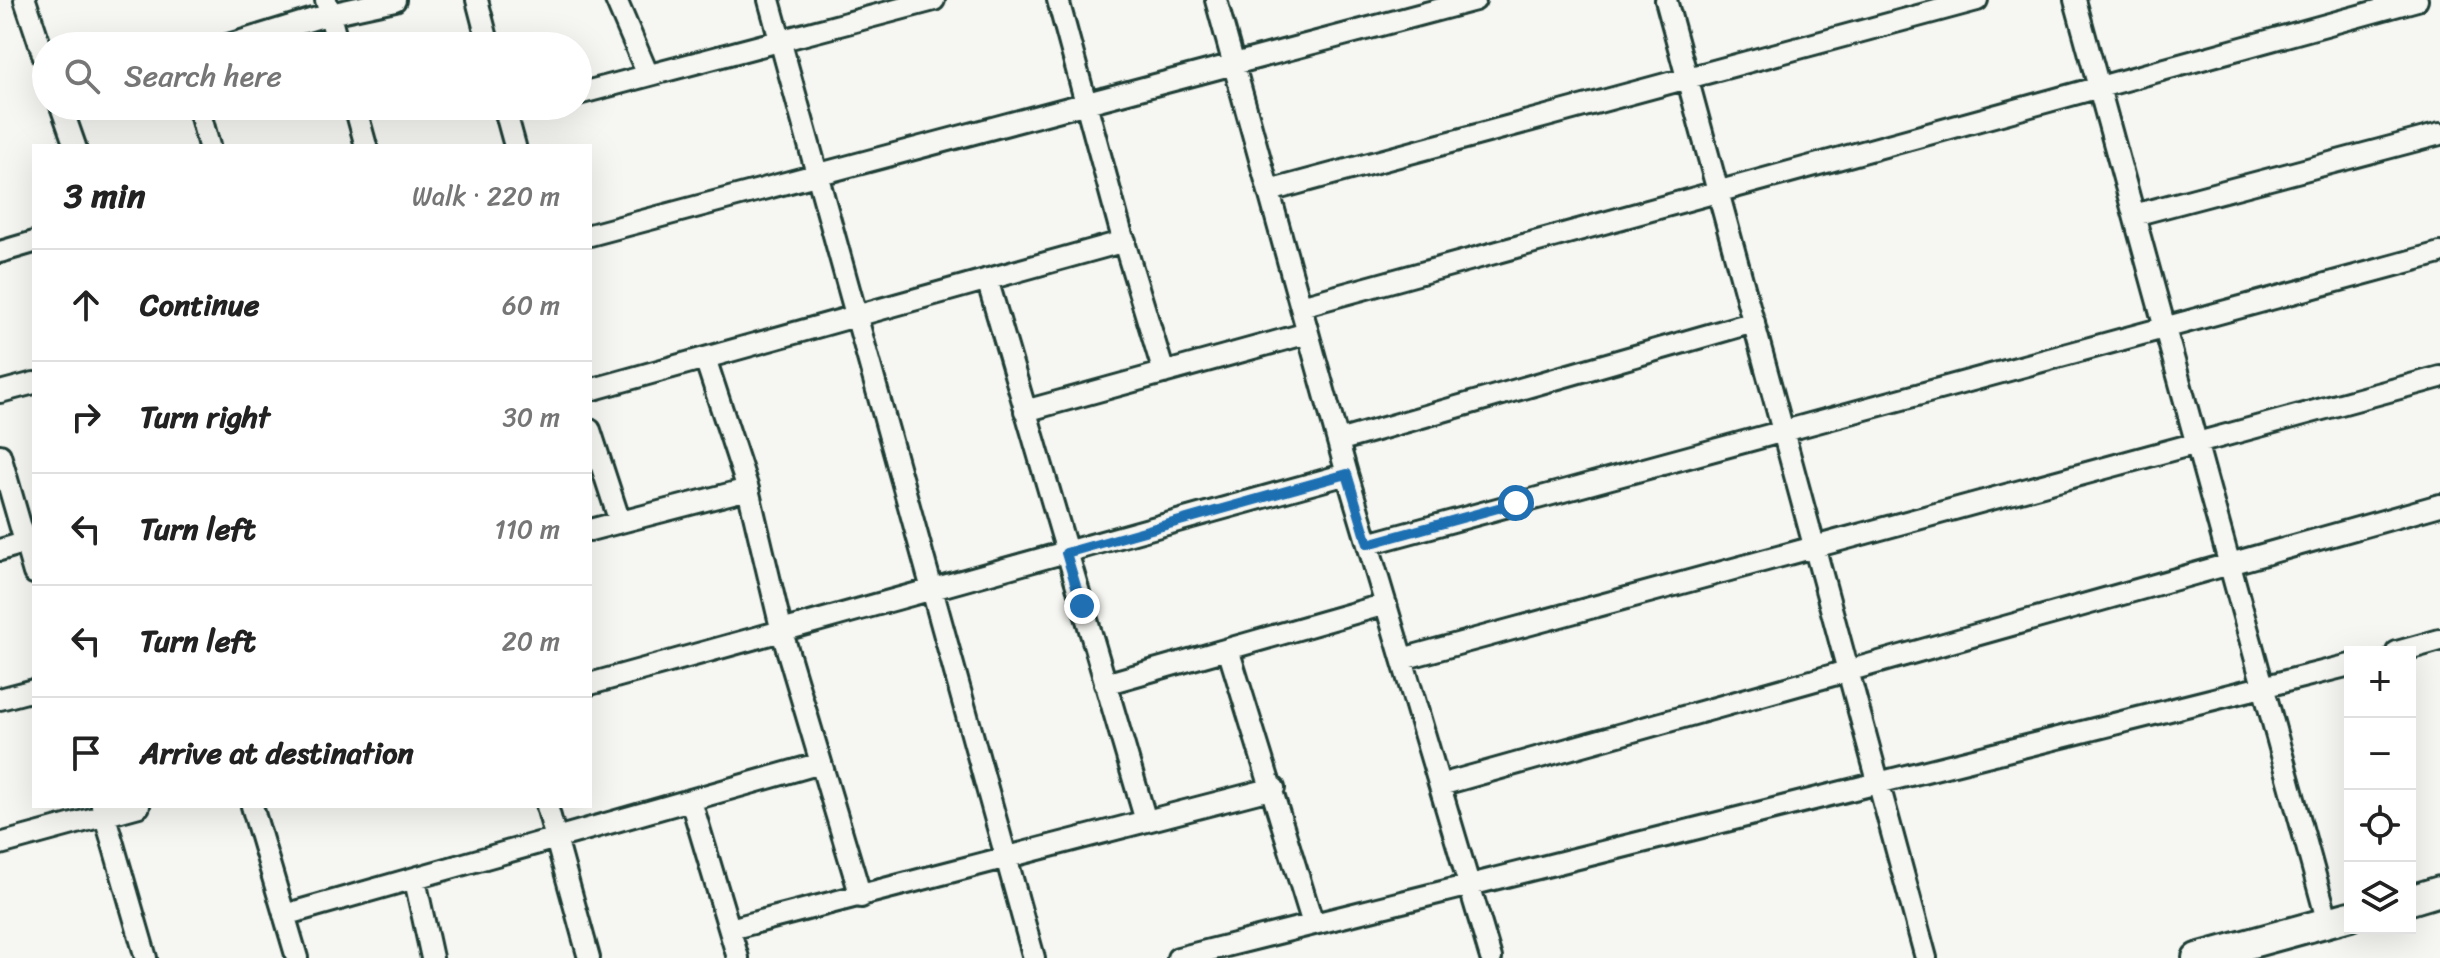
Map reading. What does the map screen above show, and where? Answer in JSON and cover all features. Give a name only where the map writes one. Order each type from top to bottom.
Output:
[{"type":"main road","points":[[2416,898],[2440,891]]},
{"type":"main road","points":[[2197,958],[2339,920]]},
{"type":"street","points":[[25,0],[36,32]]},
{"type":"street","points":[[262,32],[328,7],[395,0]]},
{"type":"street","points":[[477,0],[485,32]]},
{"type":"street","points":[[616,0],[648,75]]},
{"type":"street","points":[[769,0],[1034,958]]},
{"type":"street","points":[[1058,0],[1164,373]]},
{"type":"street","points":[[1216,0],[1347,474],[1491,958]]},
{"type":"street","points":[[592,234],[1475,0]]},
{"type":"street","points":[[1666,0],[1926,958]]},
{"type":"street","points":[[1269,191],[1977,0]]},
{"type":"street","points":[[2075,0],[2264,688],[2339,920]]},
{"type":"street","points":[[1301,306],[2417,0]]},
{"type":"street","points":[[592,90],[909,4]]},
{"type":"street","points":[[328,7],[334,32]]},
{"type":"street","points":[[66,120],[74,144]]},
{"type":"street","points":[[202,120],[208,144]]},
{"type":"street","points":[[359,120],[365,144]]},
{"type":"street","points":[[508,120],[514,144]]},
{"type":"street","points":[[2134,215],[2440,134]]},
{"type":"street","points":[[592,389],[1124,241]]},
{"type":"street","points":[[0,252],[32,243]]},
{"type":"street","points":[[1368,544],[2440,253]]},
{"type":"street","points":[[987,279],[1146,821]]},
{"type":"street","points":[[1338,441],[1754,322]]},
{"type":"street","points":[[1025,411],[1308,333]]},
{"type":"street","points":[[705,358],[748,489],[782,632],[861,897]]},
{"type":"street","points":[[1402,659],[2440,377]]},
{"type":"street","points":[[0,392],[32,384]]},
{"type":"street","points":[[592,436],[620,522]]},
{"type":"street","points":[[0,455],[30,542],[0,550]]},
{"type":"street","points":[[592,683],[1347,474]]},
{"type":"street","points":[[592,529],[748,489]]},
{"type":"street","points":[[1440,785],[2440,505]]},
{"type":"street","points":[[1105,684],[1386,604]]},
{"type":"street","points":[[2416,647],[2440,640]]},
{"type":"street","points":[[1228,649],[1274,788],[1313,924]]},
{"type":"street","points":[[1178,958],[2344,667]]},
{"type":"street","points":[[0,699],[32,691]]},
{"type":"street","points":[[284,915],[821,763]]},
{"type":"street","points":[[730,929],[1274,788]]},
{"type":"street","points":[[691,801],[738,958]]},
{"type":"street","points":[[0,844],[103,811],[125,808]]},
{"type":"street","points":[[253,808],[297,958]]},
{"type":"street","points":[[548,808],[589,958]]},
{"type":"street","points":[[103,811],[146,958]]},
{"type":"street","points":[[415,880],[432,958]]},
{"type":"route","points":[[1082,606],[1066,553],[1347,474],[1368,544],[1516,503]]}]
